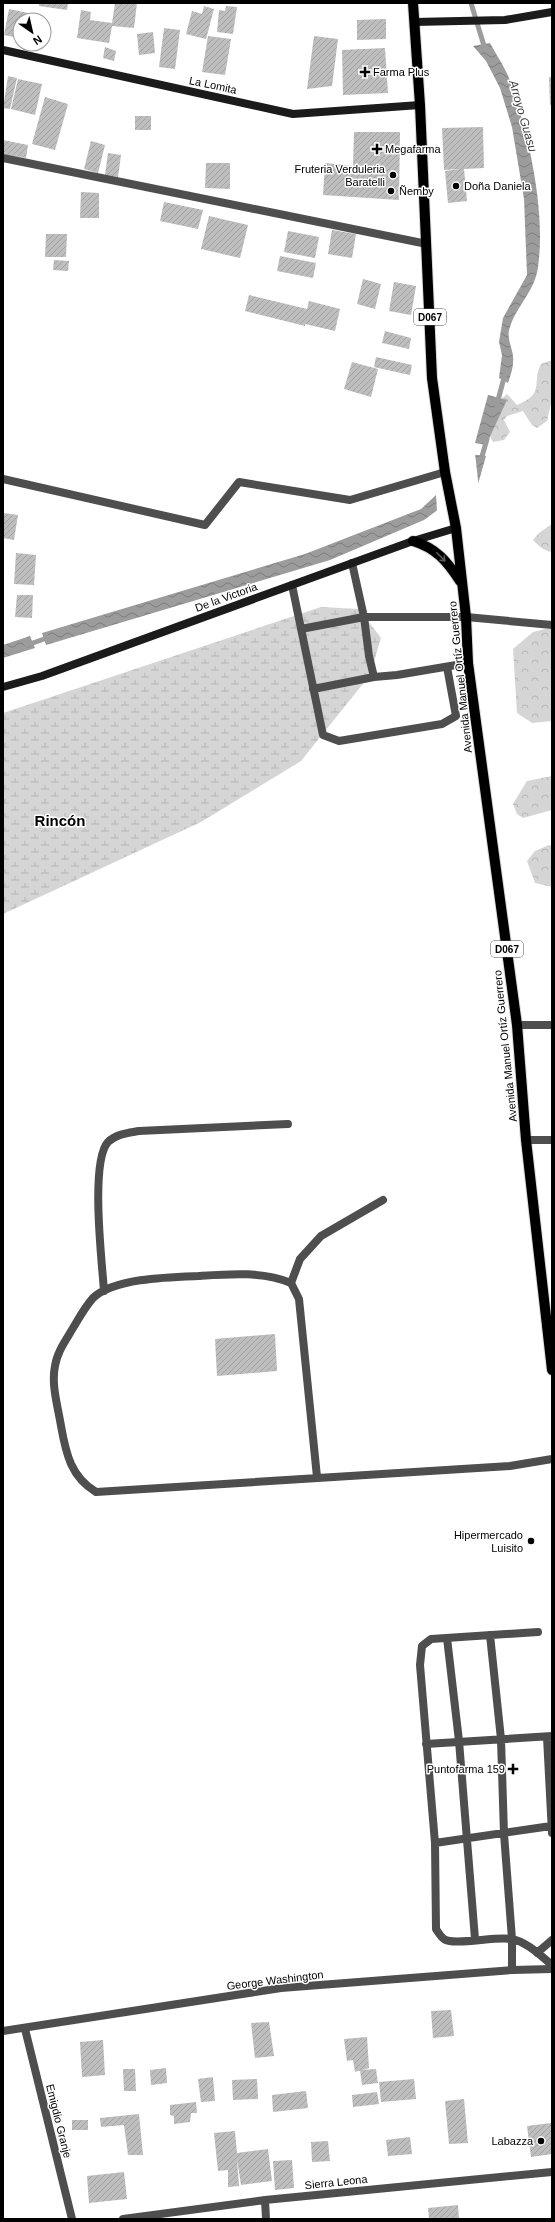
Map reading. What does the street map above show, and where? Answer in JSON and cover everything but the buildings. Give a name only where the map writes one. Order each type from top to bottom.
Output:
[{"type":"main road","name":"Avenida Manuel Ortíz Guerrero","points":[[413,3],[420,104],[432,378],[456,528],[466,617],[468,663],[517,1026],[526,1140],[552,1370]]},
{"type":"main road","points":[[413,541],[428,546],[442,557],[462,584]]},
{"type":"street","points":[[414,22],[505,20],[552,12]]},
{"type":"street","name":"La Lomita","points":[[3,50],[293,114],[420,104]]},
{"type":"street","points":[[3,158],[427,244]]},
{"type":"street","points":[[3,479],[205,525],[239,482],[350,500],[446,472]]},
{"type":"street","name":"De la Victoria","points":[[3,688],[42,676],[413,541],[456,528]]},
{"type":"street","points":[[352,563],[364,618],[369,656],[374,676]]},
{"type":"street","points":[[292,585],[323,735],[339,741],[442,724],[456,716],[447,666]]},
{"type":"street","points":[[301,629],[364,618],[466,617],[552,625]]},
{"type":"street","points":[[313,689],[374,676],[468,663]]},
{"type":"street","points":[[517,1026],[552,1025]]},
{"type":"street","points":[[104,1291],[98,1204],[102,1151],[108,1142],[117,1136],[139,1131],[288,1124]]},
{"type":"street","points":[[526,1140],[552,1140]]},
{"type":"street","points":[[291,1283],[300,1259],[321,1236],[383,1200]]},
{"type":"street","points":[[318,1477],[299,1299],[291,1283],[280,1278],[234,1274],[145,1281],[116,1286],[104,1291],[86,1307],[59,1352],[54,1367],[54,1384],[65,1446],[71,1468],[88,1487],[96,1492],[510,1466],[552,1459]]},
{"type":"street","points":[[538,1632],[431,1639],[422,1646],[420,1665],[435,1843],[436,1929],[444,1939],[454,1942],[475,1939],[512,1939],[537,1953],[552,1965]]},
{"type":"street","points":[[490,1635],[501,1739],[504,1834],[512,1939],[512,1970]]},
{"type":"street","points":[[447,1638],[459,1741],[465,1840],[475,1939]]},
{"type":"street","points":[[426,1744],[549,1737],[552,1829],[435,1843]]},
{"type":"street","points":[[537,1953],[552,1940]]},
{"type":"street","name":"George Washington","points":[[3,2031],[25,2029],[282,1988],[512,1970],[552,1969]]},
{"type":"street","name":"Emigdio Granje","points":[[25,2029],[72,2219]]},
{"type":"street","name":"Sierra Leona","points":[[123,2219],[265,2200],[552,2172]]},
{"type":"street","points":[[265,2200],[266,2219]]},
{"type":"green space","points":[[552,360],[552,399],[547,421],[537,428],[532,425],[523,411],[507,416],[504,420],[510,432],[504,440],[493,442],[485,427],[499,401],[507,394],[517,405],[526,401],[535,392],[538,371],[541,364]]},
{"type":"green space","points":[[552,524],[552,552],[544,549],[533,540],[539,533]]},
{"type":"green space","points":[[321,607],[359,609],[381,638],[370,675],[301,761],[201,822],[3,914],[3,713]]},
{"type":"green space","points":[[552,629],[552,721],[532,723],[517,713],[513,649],[533,632]]},
{"type":"green space","points":[[552,776],[552,810],[523,818],[517,814],[513,804],[527,781]]},
{"type":"green space","points":[[549,845],[552,846],[552,887],[535,883],[527,861],[535,851]]},
{"type":"water","points":[[490,43],[509,78],[518,104],[530,150],[538,198],[540,222],[540,245],[536,276],[530,291],[513,319],[509,331],[513,360],[508,383],[499,378],[502,355],[499,342],[503,318],[527,275],[524,199],[512,127],[500,88],[486,61],[473,46]]},
{"type":"water","points":[[488,395],[507,400],[486,445],[475,443]]},
{"type":"water","points":[[469,454],[486,456],[476,491]]},
{"type":"water","points":[[436,495],[439,509],[424,520],[330,560],[46,645],[42,633],[305,554],[421,509]]},
{"type":"water","points":[[30,636],[35,648],[3,658],[3,645]]},
{"type":"pier","points":[[469,452],[475,453],[479,489],[477,493],[474,491],[467,455]]},
{"type":"pier","points":[[436,493],[438,495],[441,509],[437,512]]},
{"type":"waterway","name":"Arroyo Guasu","points":[[471,3],[485,49]]},
{"type":"waterway","name":"Arroyo Guasu","points":[[497,404],[505,374]]},
{"type":"waterway","name":"Arroyo Guasu","points":[[481,460],[487,439]]},
{"type":"waterway","points":[[27,645],[50,637]]},
{"type":"place","name":"Farma Plus","points":[[365,72]]},
{"type":"place","name":"Megafarma","points":[[377,149]]},
{"type":"place","name":"Fruteria Verduleria Baratelli","points":[[393,175]]},
{"type":"place","name":"Doña Daniela","points":[[456,186]]},
{"type":"place","name":"Ñemby","points":[[391,191]]},
{"type":"place","name":"Hipermercado Luisito","points":[[531,1541]]},
{"type":"place","name":"Puntofarma 159","points":[[513,1769]]},
{"type":"place","name":"Labazza","points":[[541,2141]]},
{"type":"district","name":"Rincón","points":[[60,821]]}]
